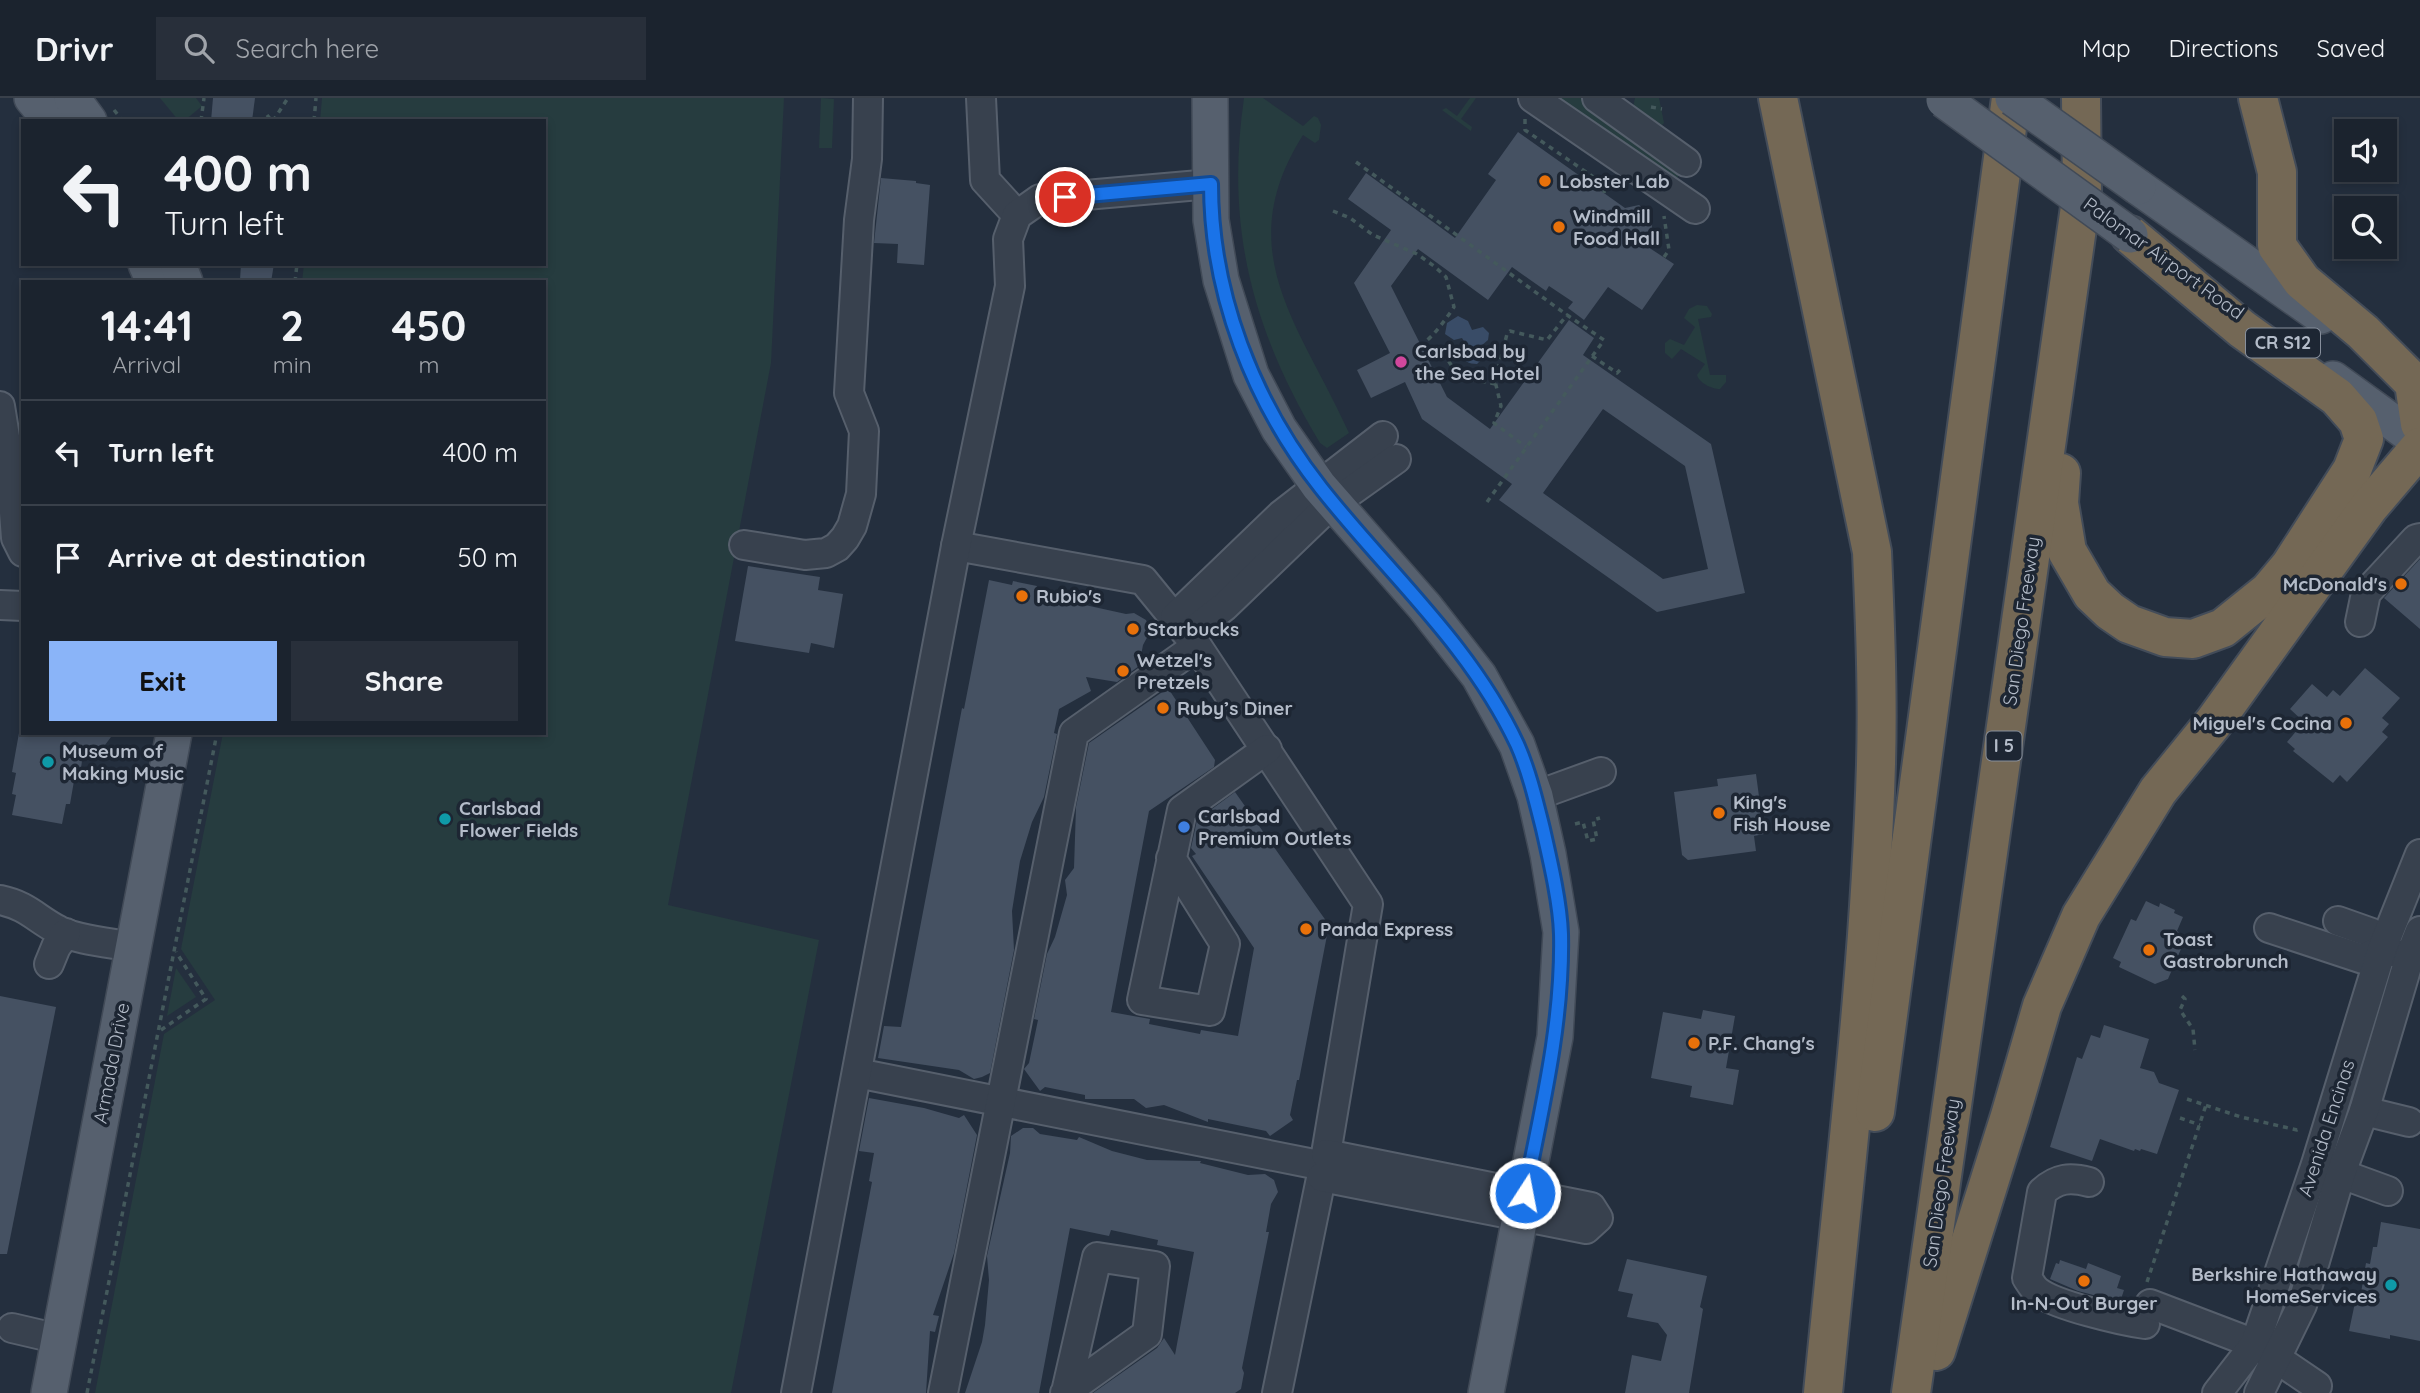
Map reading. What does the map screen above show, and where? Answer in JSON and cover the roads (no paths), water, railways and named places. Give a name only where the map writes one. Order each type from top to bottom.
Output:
[{"type":"highway","points":[[1778,98],[1872,552],[1875,614],[1876,763],[1868,922],[1823,1393]]},
{"type":"highway","points":[[1837,1393],[2012,98]]},
{"type":"highway","name":"San Diego Freeway","points":[[1911,1393],[2070,286],[2082,193],[2081,98]]},
{"type":"highway","points":[[2258,98],[2277,172],[2277,246],[2302,281],[2363,332],[2417,385],[2420,424]]},
{"type":"highway","points":[[2070,286],[2072,328],[2059,503],[2067,551],[2092,594],[2129,624],[2165,637],[2193,639],[2223,628],[2269,591],[2290,566],[2352,470],[2364,439],[2358,421],[2337,397],[2242,329],[2137,240]]},
{"type":"highway","points":[[1923,1393],[2042,1006],[2081,916],[2158,791],[2214,722],[2369,508],[2420,445]]},
{"type":"main road","points":[[32,98],[49,119]]},
{"type":"main road","points":[[72,98],[88,119]]},
{"type":"main road","points":[[1210,98],[1211,220],[1221,280],[1251,375],[1279,429],[1326,494],[1425,607],[1479,676],[1517,745],[1535,796],[1548,854],[1561,932],[1555,1037],[1486,1393]]},
{"type":"main road","name":"CR S12","points":[[2012,98],[2417,385]]},
{"type":"main road","name":"Palomar Airport Road","points":[[1943,99],[2420,445]]},
{"type":"main road","name":"Armada Drive","points":[[49,1393],[174,735]]},
{"type":"street","points":[[744,545],[805,555],[826,553],[837,547],[845,538],[861,494],[864,431],[849,393],[859,220],[867,159],[868,98]]},
{"type":"street","points":[[981,98],[985,180],[1017,215]]},
{"type":"street","points":[[1597,98],[1686,162]]},
{"type":"street","points":[[1527,107],[1695,209]]},
{"type":"street","points":[[796,1393],[956,547],[1010,286],[1008,239],[1017,215],[1040,199],[1211,184]]},
{"type":"street","points":[[0,406],[11,474],[16,538],[21,548]]},
{"type":"street","points":[[943,1393],[1074,733],[1187,632],[1225,606],[1303,528],[1326,494],[1389,447]]},
{"type":"street","points":[[2360,622],[2366,593],[2416,539],[2420,538]]},
{"type":"street","points":[[956,547],[1143,580],[1187,632],[1368,904],[1324,1165],[1277,1393]]},
{"type":"street","points":[[0,605],[21,606]]},
{"type":"street","points":[[1171,858],[1224,944],[1210,1012],[1142,1000],[1171,858],[1182,810],[1267,749]]},
{"type":"street","points":[[1535,796],[1601,772]]},
{"type":"street","name":"Avenida Encinas","points":[[2217,1393],[2265,1351],[2302,1305],[2328,1169],[2382,949],[2420,854]]},
{"type":"street","points":[[0,900],[19,904],[58,931],[133,947]]},
{"type":"street","points":[[2337,921],[2372,933],[2382,949]]},
{"type":"street","points":[[2270,928],[2363,959],[2382,949],[2417,949]]},
{"type":"street","points":[[48,964],[66,933]]},
{"type":"street","name":"Avenida Encinas","points":[[2328,1169],[2364,1111],[2417,949]]},
{"type":"street","points":[[857,1073],[1522,1204]]},
{"type":"street","points":[[2364,1111],[2409,1122]]},
{"type":"street","points":[[2328,1169],[2388,1191]]},
{"type":"street","points":[[2089,1182],[2075,1178],[2061,1179],[2042,1192],[2027,1278],[2036,1291],[2049,1298],[2120,1320],[2146,1303],[2265,1351],[2317,1386]]},
{"type":"street","points":[[1097,1257],[1155,1266],[1147,1334],[1066,1392],[1097,1257]]},
{"type":"street","points":[[12,1328],[59,1339]]},
{"type":"street","name":"Avenida Encinas","points":[[2259,1393],[2265,1351]]},
{"type":"water","points":[[1458,316],[1468,321],[1472,330],[1483,327],[1489,333],[1488,340],[1481,346],[1483,358],[1477,364],[1467,362],[1461,356],[1465,343],[1462,338],[1454,340],[1445,334],[1447,323]]},
{"type":"place","name":"Lobster Lab","points":[[1545,181]]},
{"type":"place","name":"Windmill Food Hall","points":[[1559,227]]},
{"type":"place","name":"Carlsbad by the Sea Hotel","points":[[1401,362]]},
{"type":"place","name":"McDonald's","points":[[2401,584]]},
{"type":"place","name":"Rubio's","points":[[1022,596]]},
{"type":"place","name":"Starbucks","points":[[1133,629]]},
{"type":"place","name":"Wetzel's Pretzels","points":[[1123,671]]},
{"type":"place","name":"Ruby’s Diner","points":[[1163,708]]},
{"type":"place","name":"Miguel's Cocina","points":[[2346,723]]},
{"type":"place","name":"Museum of Making Music","points":[[48,762]]},
{"type":"place","name":"King's Fish House","points":[[1719,813]]},
{"type":"place","name":"Carlsbad Flower Fields","points":[[445,819]]},
{"type":"place","name":"Carlsbad Premium Outlets","points":[[1184,827]]},
{"type":"place","name":"Panda Express","points":[[1306,929]]},
{"type":"place","name":"Toast Gastrobrunch","points":[[2149,950]]},
{"type":"place","name":"P.F. Chang's","points":[[1694,1043]]},
{"type":"place","name":"In-N-Out Burger","points":[[2084,1281]]},
{"type":"place","name":"Berkshire Hathaway HomeServices","points":[[2391,1285]]}]
